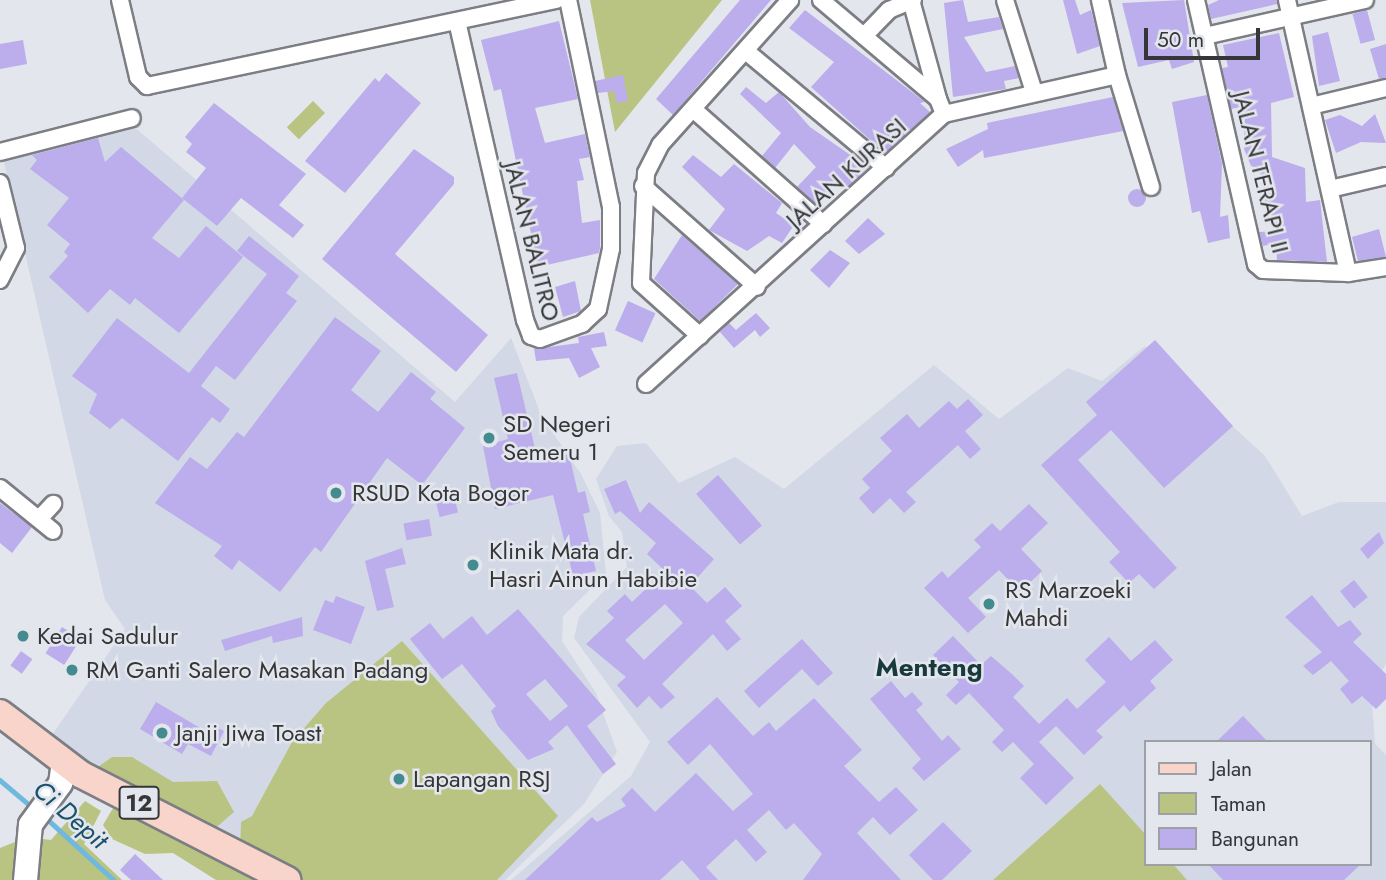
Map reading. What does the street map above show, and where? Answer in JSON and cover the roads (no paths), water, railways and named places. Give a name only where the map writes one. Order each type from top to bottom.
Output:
[{"type":"main road","name":"12","points":[[0,713],[64,778],[287,880]]},
{"type":"main road","points":[[25,880],[24,845],[34,817],[64,778]]},
{"type":"street","points":[[120,0],[138,77],[147,86],[556,0]]},
{"type":"street","name":"JALAN BALITRO","points":[[457,21],[525,320],[531,336],[540,339],[582,324],[598,309],[611,248],[611,207],[568,0]]},
{"type":"street","points":[[700,335],[641,283],[643,186],[653,154],[790,0]]},
{"type":"street","points":[[821,0],[941,106]]},
{"type":"street","points":[[864,36],[889,10],[912,0],[941,106]]},
{"type":"street","points":[[1005,0],[1034,92]]},
{"type":"street","points":[[1100,0],[1117,75],[1151,187]]},
{"type":"street","name":"JALAN TERAPI II","points":[[1196,0],[1256,264],[1263,270],[1348,273],[1386,267]]},
{"type":"street","points":[[1287,0],[1348,273]]},
{"type":"street","points":[[1205,36],[1365,0]]},
{"type":"street","points":[[747,51],[886,168]]},
{"type":"street","name":"JALAN KURASI","points":[[646,384],[757,287],[886,168],[941,106],[1034,92],[1117,75]]},
{"type":"street","points":[[1311,106],[1386,88]]},
{"type":"street","points":[[693,110],[823,224]]},
{"type":"street","points":[[0,152],[132,118]]},
{"type":"street","points":[[1330,188],[1386,176]]},
{"type":"street","points":[[0,183],[16,248],[0,279]]},
{"type":"street","points":[[643,186],[757,287]]},
{"type":"street","points":[[0,488],[53,530]]},
{"type":"street","points":[[39,519],[53,504]]},
{"type":"waterway","name":"Ci Depit","points":[[0,780],[32,807]]},
{"type":"waterway","name":"Ci Depit","points":[[45,817],[114,880]]},
{"type":"place","name":"SD Negeri Semeru 1","points":[[489,438]]},
{"type":"place","name":"RSUD Kota Bogor","points":[[336,493]]},
{"type":"place","name":"Klinik Mata dr. Hasri Ainun Habibie","points":[[473,565]]},
{"type":"place","name":"RS Marzoeki Mahdi","points":[[989,604]]},
{"type":"place","name":"Kedai Sadulur","points":[[23,636]]},
{"type":"place","name":"RM Ganti Salero Masakan Padang","points":[[72,670]]},
{"type":"place","name":"Janji Jiwa Toast","points":[[162,733]]},
{"type":"place","name":"Lapangan RSJ","points":[[399,779]]},
{"type":"district","name":"Menteng","points":[[929,668]]}]
